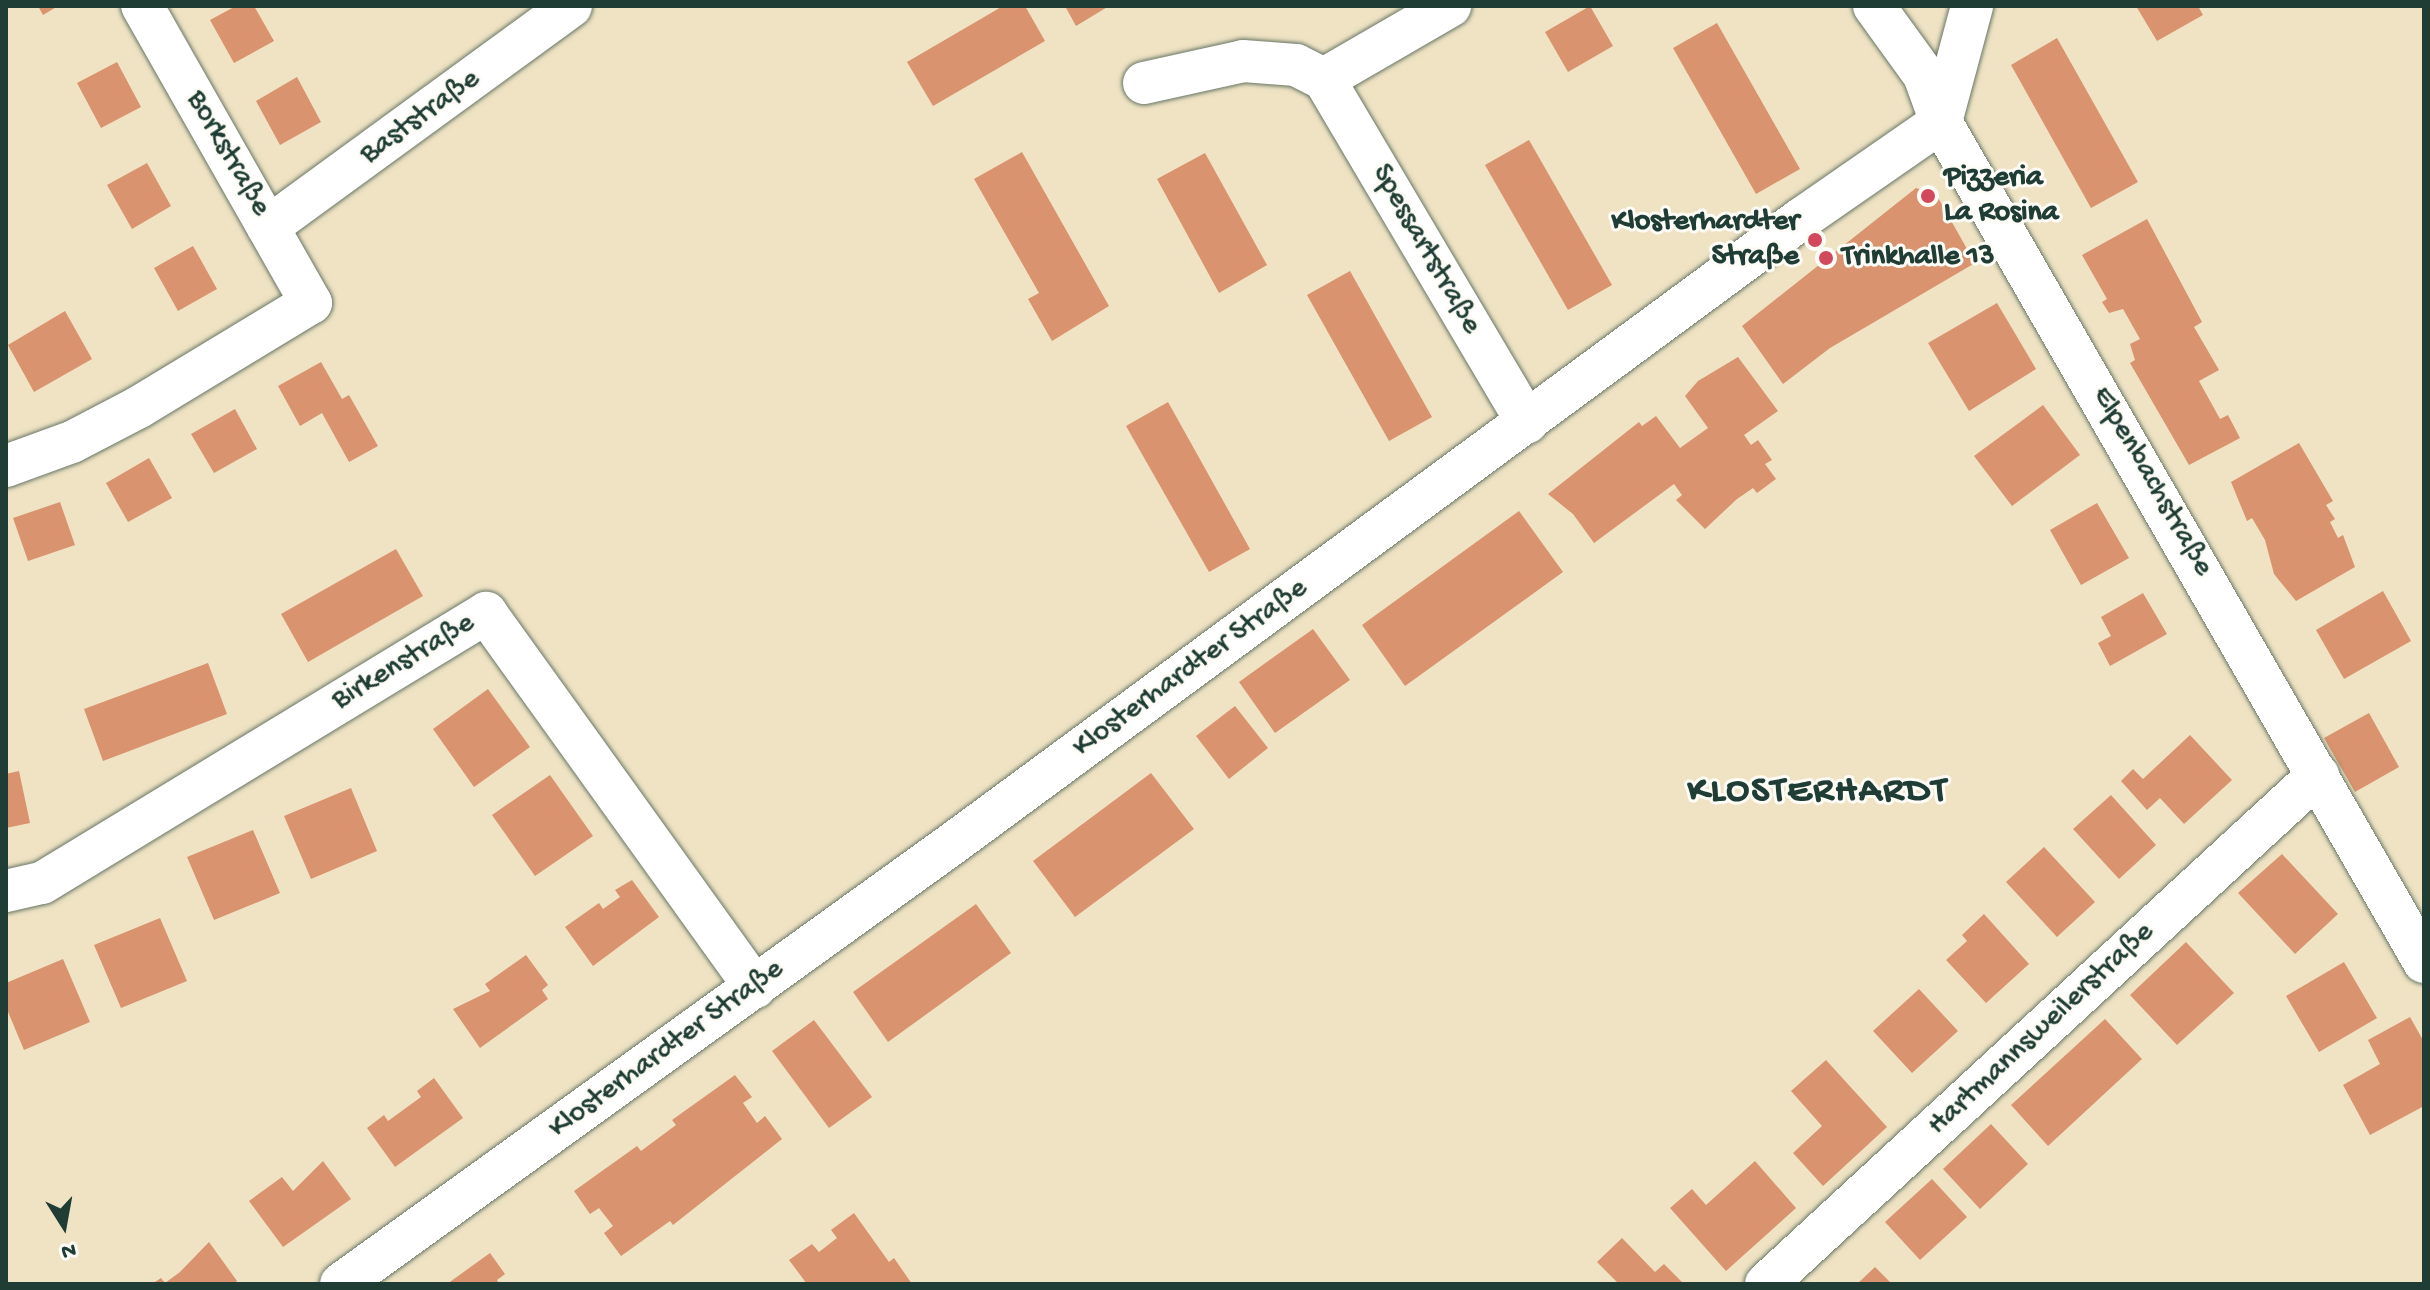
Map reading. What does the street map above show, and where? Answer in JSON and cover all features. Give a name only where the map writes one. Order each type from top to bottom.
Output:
[{"type":"street","name":"Borkstraße","points":[[6,466],[72,442],[139,407],[311,303],[142,6]]},
{"type":"street","name":"Baststraße","points":[[268,227],[571,6]]},
{"type":"street","points":[[1144,83],[1243,61],[1296,65],[1324,79],[1450,6]]},
{"type":"street","name":"Elpenbachstraße","points":[[1874,6],[1924,75],[1941,122],[2424,962]]},
{"type":"street","points":[[1941,122],[1972,6]]},
{"type":"street","name":"Spessartstraße","points":[[1324,79],[1527,422]]},
{"type":"street","name":"Klosterhardter Straße","points":[[341,1284],[755,987],[1941,122]]},
{"type":"street","name":"Birkenstraße","points":[[6,891],[42,883],[486,613],[755,987]]},
{"type":"street","name":"Hartmannsweilerstraße","points":[[1766,1284],[2318,775]]},
{"type":"building","points":[[38,6],[58,6],[43,15]]},
{"type":"building","points":[[236,6],[254,6],[274,41],[234,63],[210,20]]},
{"type":"building","points":[[1003,6],[1025,6],[1045,41],[933,106],[907,62]]},
{"type":"building","points":[[1065,6],[1109,6],[1076,26]]},
{"type":"building","points":[[1590,6],[1613,46],[1568,72],[1545,32]]},
{"type":"building","points":[[2136,6],[2198,6],[2203,15],[2157,41]]},
{"type":"building","points":[[1717,23],[1800,169],[1756,194],[1673,48]]},
{"type":"building","points":[[2057,38],[2138,182],[2091,208],[2011,65]]},
{"type":"building","points":[[117,62],[141,107],[101,128],[77,83]]},
{"type":"building","points":[[297,77],[321,122],[280,145],[256,101]]},
{"type":"building","points":[[1529,140],[1612,285],[1568,310],[1485,165]]},
{"type":"building","points":[[1022,152],[1109,306],[1052,341],[1028,299],[1039,293],[974,179]]},
{"type":"building","points":[[1205,153],[1267,265],[1219,293],[1157,179]]},
{"type":"building","points":[[147,163],[171,206],[132,229],[107,185]]},
{"type":"building","points":[[1916,188],[1936,194],[1975,263],[1830,348],[1783,384],[1742,326]]},
{"type":"building","points":[[2147,219],[2202,322],[2194,327],[2219,370],[2199,381],[2220,419],[2228,415],[2240,438],[2189,465],[2130,363],[2135,360],[2130,344],[2140,339],[2123,309],[2109,313],[2102,302],[2107,299],[2082,255]]},
{"type":"building","points":[[193,246],[217,289],[178,311],[154,268]]},
{"type":"building","points":[[1350,271],[1432,417],[1389,441],[1307,295]]},
{"type":"building","points":[[1997,303],[2036,369],[1969,411],[1928,343]]},
{"type":"building","points":[[65,311],[92,359],[34,392],[8,345]]},
{"type":"building","points":[[1738,357],[1778,411],[1744,435],[1751,445],[1758,440],[1772,460],[1765,464],[1776,479],[1757,493],[1753,488],[1737,499],[1705,529],[1676,500],[1682,495],[1674,484],[1594,543],[1573,514],[1548,494],[1639,422],[1642,426],[1656,416],[1680,448],[1708,428],[1685,396],[1698,381]]},
{"type":"building","points":[[321,362],[342,399],[349,395],[378,446],[349,462],[322,413],[300,426],[278,386]]},
{"type":"building","points":[[1168,402],[1250,549],[1209,572],[1126,426]]},
{"type":"building","points":[[2043,405],[2080,455],[2012,506],[1974,456]]},
{"type":"building","points":[[235,409],[257,449],[214,473],[191,434]]},
{"type":"building","points":[[2299,443],[2333,501],[2326,505],[2335,519],[2330,522],[2338,538],[2343,535],[2355,567],[2296,601],[2274,574],[2265,540],[2252,518],[2247,521],[2231,482]]},
{"type":"building","points":[[149,458],[172,498],[128,522],[106,483]]},
{"type":"building","points":[[60,502],[75,545],[28,561],[13,518]]},
{"type":"building","points":[[2097,503],[2129,558],[2081,585],[2050,530]]},
{"type":"building","points":[[1519,511],[1563,572],[1405,686],[1362,625]]},
{"type":"building","points":[[396,549],[423,596],[308,662],[281,614]]},
{"type":"building","points":[[2383,591],[2411,641],[2344,679],[2316,630]]},
{"type":"building","points":[[2143,593],[2167,634],[2110,666],[2098,643],[2111,636],[2101,617]]},
{"type":"building","points":[[1313,629],[1350,680],[1275,733],[1239,682]]},
{"type":"building","points":[[208,663],[227,714],[103,761],[84,709]]},
{"type":"building","points":[[488,689],[530,747],[474,787],[433,729]]},
{"type":"building","points":[[1235,706],[1268,748],[1229,779],[1196,736]]},
{"type":"building","points":[[2369,713],[2399,767],[2355,792],[2324,738]]},
{"type":"building","points":[[2190,735],[2232,780],[2184,824],[2160,798],[2147,810],[2121,781],[2133,769],[2143,779]]},
{"type":"building","points":[[19,771],[30,823],[6,828],[6,774]]},
{"type":"building","points":[[1151,773],[1194,829],[1075,917],[1033,861]]},
{"type":"building","points":[[550,775],[593,836],[535,876],[492,815]]},
{"type":"building","points":[[351,788],[377,851],[311,879],[284,816]]},
{"type":"building","points":[[2111,795],[2156,845],[2119,879],[2073,829]]},
{"type":"building","points":[[253,830],[280,893],[214,920],[187,857]]},
{"type":"building","points":[[2044,847],[2095,902],[2057,937],[2006,882]]},
{"type":"building","points":[[2282,854],[2338,914],[2295,954],[2238,893]]},
{"type":"building","points":[[632,880],[659,917],[593,966],[565,927],[599,903],[603,909],[620,897],[615,890]]},
{"type":"building","points":[[976,904],[1011,953],[888,1042],[853,992]]},
{"type":"building","points":[[1984,914],[2029,964],[1986,1003],[1946,960],[1967,941],[1962,935]]},
{"type":"building","points":[[160,918],[187,981],[121,1008],[94,945]]},
{"type":"building","points":[[2186,942],[2234,993],[2177,1045],[2130,995]]},
{"type":"building","points":[[526,955],[548,985],[542,990],[548,999],[480,1048],[453,1009],[490,991],[485,984]]},
{"type":"building","points":[[63,959],[90,1022],[24,1050],[6,1007],[6,983]]},
{"type":"building","points":[[2344,962],[2377,1018],[2319,1052],[2286,996]]},
{"type":"building","points":[[1919,989],[1958,1031],[1912,1073],[1873,1031]]},
{"type":"building","points":[[2410,1017],[2424,1042],[2424,1106],[2370,1135],[2343,1085],[2380,1064],[2368,1040]]},
{"type":"building","points":[[2105,1019],[2142,1059],[2048,1146],[2011,1105]]},
{"type":"building","points":[[814,1020],[872,1097],[829,1128],[772,1051]]},
{"type":"building","points":[[1826,1060],[1887,1127],[1823,1186],[1793,1153],[1822,1126],[1791,1091]]},
{"type":"building","points":[[735,1075],[752,1097],[743,1103],[757,1123],[765,1116],[782,1139],[673,1225],[670,1221],[621,1256],[604,1233],[613,1226],[599,1208],[590,1214],[574,1191],[637,1146],[641,1151],[676,1125],[672,1120]]},
{"type":"building","points":[[434,1078],[463,1118],[395,1167],[367,1128],[384,1115],[388,1121],[421,1097],[417,1091]]},
{"type":"building","points":[[1991,1124],[2028,1164],[1980,1209],[1943,1169]]},
{"type":"building","points":[[323,1161],[351,1199],[283,1247],[249,1201],[282,1177],[293,1191]]},
{"type":"building","points":[[1755,1161],[1796,1208],[1726,1271],[1670,1208],[1692,1189],[1706,1205]]},
{"type":"building","points":[[1932,1179],[1967,1217],[1920,1260],[1885,1222]]},
{"type":"building","points":[[854,1213],[889,1262],[894,1258],[912,1284],[807,1284],[789,1260],[812,1244],[819,1252],[837,1238],[831,1230]]},
{"type":"building","points":[[1622,1238],[1655,1272],[1664,1264],[1684,1284],[1619,1284],[1597,1262]]},
{"type":"building","points":[[209,1242],[237,1281],[233,1284],[152,1284],[161,1278],[165,1283],[180,1272]]},
{"type":"building","points":[[490,1253],[505,1274],[497,1280],[499,1284],[447,1284]]},
{"type":"building","points":[[1875,1267],[1892,1284],[1857,1284]]},
{"type":"place","name":"Pizzeria La Rosina","points":[[1928,196]]},
{"type":"place","name":"Klosterhardter Straße","points":[[1815,240]]},
{"type":"place","name":"Trinkhalle 13","points":[[1826,258]]},
{"type":"district","name":"KLOSTERHARDT","points":[[1818,793]]}]
